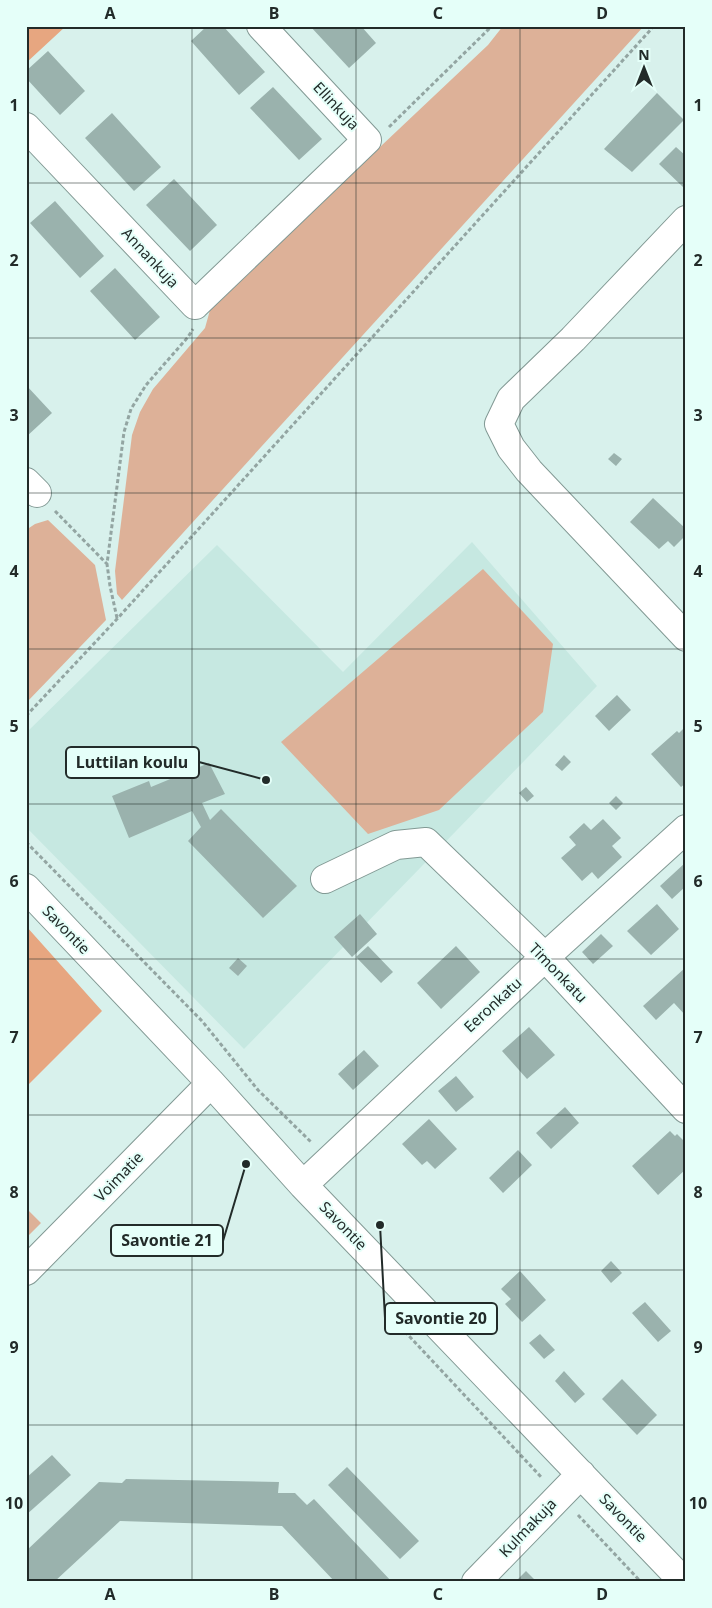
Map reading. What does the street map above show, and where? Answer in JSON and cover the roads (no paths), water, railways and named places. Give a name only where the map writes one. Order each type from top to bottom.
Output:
[{"type":"street","name":"Ellinkuja","points":[[262,26],[367,140],[278,226]]},
{"type":"street","name":"Annankuja","points":[[26,127],[195,305],[278,226]]},
{"type":"street","points":[[686,220],[573,338],[511,399],[499,424],[511,448],[529,471],[686,636]]},
{"type":"street","name":"Eeronkatu","points":[[303,1184],[545,957],[686,829]]},
{"type":"street","name":"Timonkatu","points":[[325,879],[396,845],[426,842],[545,957],[686,1108]]},
{"type":"street","name":"Savontie","points":[[26,888],[211,1083],[303,1184],[684,1582]]},
{"type":"street","name":"Voimatie","points":[[26,1272],[211,1083]]},
{"type":"street","name":"Kulmakuja","points":[[476,1582],[581,1474]]},
{"type":"place","name":"Luttilan koulu","points":[[266,780]]},
{"type":"place","name":"Savontie 21","points":[[246,1164]]},
{"type":"place","name":"Savontie 20","points":[[380,1225]]}]
